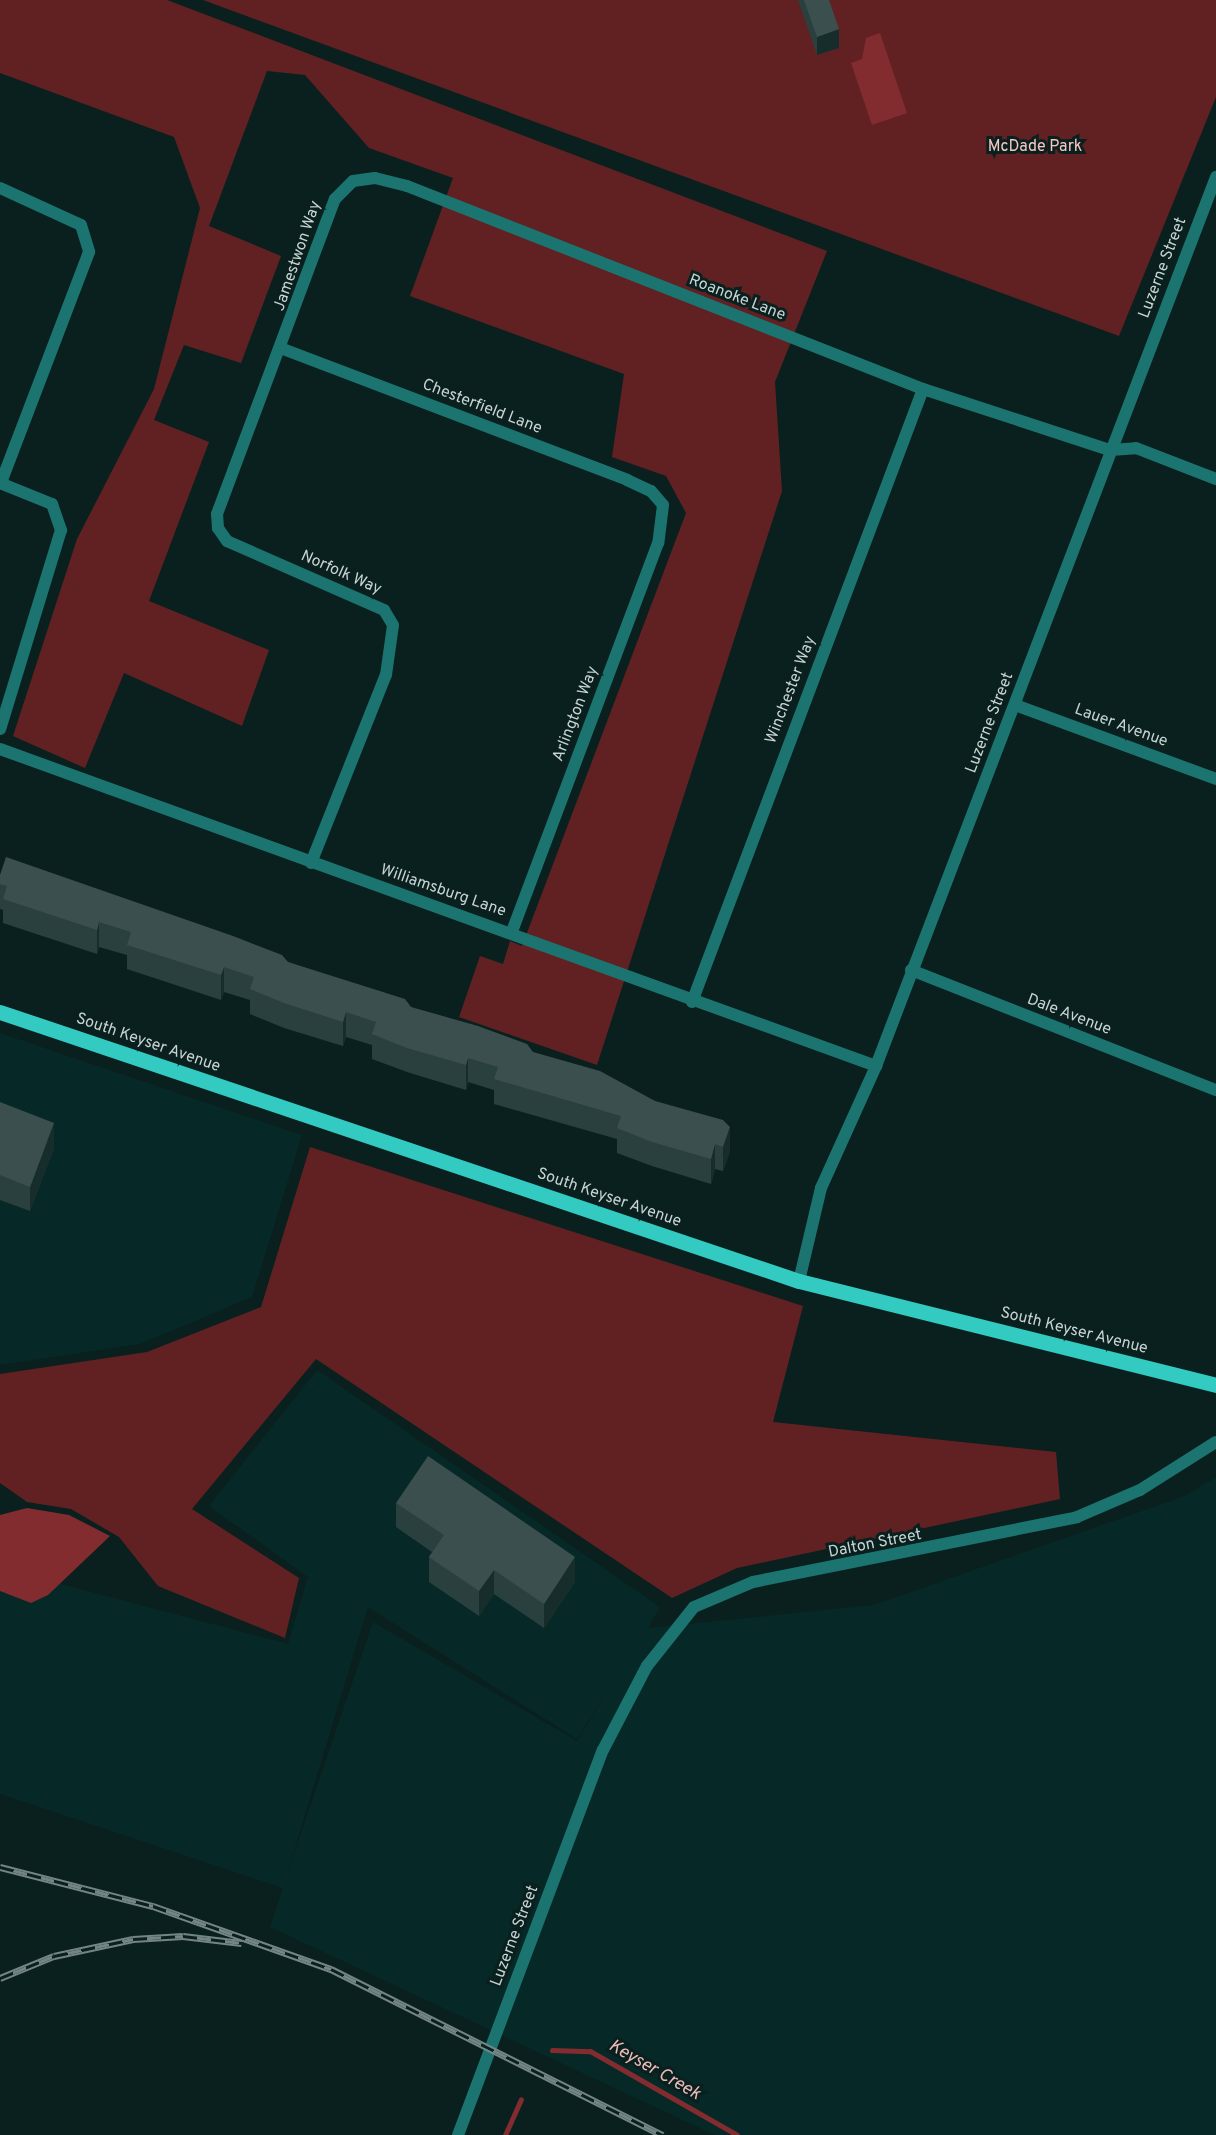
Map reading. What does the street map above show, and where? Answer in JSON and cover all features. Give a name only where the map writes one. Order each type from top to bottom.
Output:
[{"type":"main road","name":"South Keyser Avenue","points":[[0,1012],[799,1281],[1216,1385]]},
{"type":"street","name":"Luzerne Street","points":[[799,1281],[821,1188],[876,1066],[1216,177]]},
{"type":"street","name":"Roanoke Lane","points":[[353,181],[375,178],[407,186],[923,389],[1110,450],[1136,448],[1216,479]]},
{"type":"street","name":"Jamestwon Way","points":[[283,349],[335,199],[353,181]]},
{"type":"street","points":[[0,188],[81,225],[89,252],[0,483],[39,495],[57,513],[58,551],[0,729]]},
{"type":"street","name":"Chesterfield Lane","points":[[283,349],[627,480],[651,491],[663,505]]},
{"type":"street","name":"Norfolk Way","points":[[283,349],[224,486],[218,528],[227,541],[384,610],[393,625],[386,675],[310,863]]},
{"type":"street","name":"Winchester Way","points":[[692,1002],[923,389]]},
{"type":"street","name":"Arlington Way","points":[[512,932],[658,543],[663,505]]},
{"type":"street","name":"Lauer Avenue","points":[[1015,705],[1216,779]]},
{"type":"street","name":"Williamsburg Lane","points":[[0,749],[310,863],[512,932],[692,1002],[876,1066]]},
{"type":"street","name":"Dale Avenue","points":[[911,970],[1216,1090]]},
{"type":"street","name":"Dalton Street","points":[[603,1750],[647,1666],[694,1607],[753,1582],[1077,1518],[1140,1490],[1216,1442]]},
{"type":"street","name":"Luzerne Street","points":[[458,2135],[603,1750]]},
{"type":"shaded area","points":[[880,33],[907,113],[872,125],[851,63],[862,59],[866,38]]},
{"type":"shaded area","points":[[0,1033],[302,1135],[252,1297],[140,1344],[0,1365]]},
{"type":"shaded area","points":[[317,1370],[660,1607],[648,1628],[874,1605],[1185,1496],[1216,1477],[1216,2135],[715,2135],[270,1927],[283,1888],[0,1794],[0,1568],[288,1644],[308,1577],[209,1506]],"holes":[[[368,1607],[577,1739],[614,1681],[577,1741],[373,1622],[287,1874]]]},
{"type":"shaded area","points":[[27,1508],[69,1515],[110,1536],[48,1595],[31,1603],[0,1591],[0,1515]]},
{"type":"green space","points":[[0,0],[167,0],[827,251],[775,382],[782,491],[597,1065],[459,1017],[480,956],[503,964],[510,941],[522,946],[686,513],[666,476],[612,457],[624,374],[410,296],[453,178],[369,148],[305,75],[267,71],[209,226],[281,256],[241,363],[184,345],[154,420],[209,442],[149,601],[269,650],[242,726],[124,673],[85,768],[13,736],[77,539],[154,389],[200,208],[174,137],[0,73]]},
{"type":"green space","name":"McDade Park","points":[[203,0],[1216,0],[1216,97],[1119,336]]},
{"type":"green space","points":[[310,1147],[803,1306],[773,1422],[1056,1452],[1060,1499],[737,1568],[672,1598],[316,1359],[192,1509],[299,1578],[285,1638],[158,1586],[119,1537],[71,1509],[27,1502],[0,1483],[0,1374],[147,1352],[261,1307]]},
{"type":"building","points":[[804,0],[829,0],[839,29],[817,37]]},
{"type":"building","points":[[6,857],[233,936],[282,955],[288,962],[405,999],[411,1007],[478,1026],[527,1044],[533,1052],[600,1071],[655,1101],[723,1120],[730,1127],[723,1147],[715,1144],[711,1159],[652,1142],[617,1128],[621,1116],[494,1079],[498,1067],[468,1058],[466,1065],[407,1048],[372,1034],[376,1022],[346,1012],[343,1022],[284,1003],[250,989],[254,977],[224,967],[221,975],[127,945],[131,932],[99,922],[97,930],[3,899],[7,886],[0,884],[0,875]]},
{"type":"building","points":[[0,1102],[54,1123],[30,1187],[0,1175]]},
{"type":"building","points":[[428,1456],[575,1557],[544,1604],[494,1570],[479,1591],[429,1557],[444,1535],[396,1503]]},
{"type":"waterway","name":"Keyser Creek","points":[[552,2050],[590,2051],[737,2135]]},
{"type":"waterway","name":"Keyser Creek","points":[[505,2135],[521,2099]]},
{"type":"railway","points":[[0,1867],[153,1906],[331,1969],[663,2135]]},
{"type":"railway","points":[[0,1978],[54,1956],[133,1939],[183,1936],[242,1943]]}]
